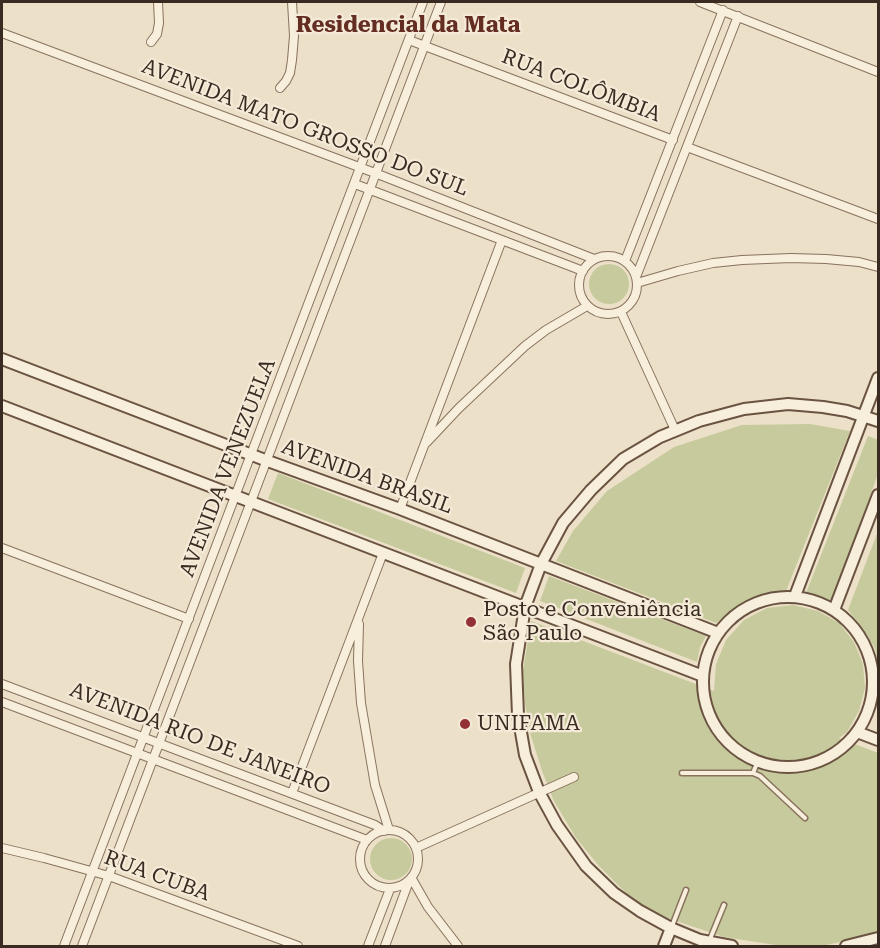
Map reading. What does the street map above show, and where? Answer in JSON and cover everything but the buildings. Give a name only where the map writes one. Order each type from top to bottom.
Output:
[{"type":"main road","name":"AVENIDA BRASIL","points":[[2,359],[400,509],[718,633]]},
{"type":"main road","points":[[795,596],[879,378]]},
{"type":"main road","points":[[732,946],[708,944],[640,911],[614,893],[586,866],[557,825],[539,792],[525,755],[518,715],[516,664],[525,607],[541,564],[563,523],[591,490],[623,459],[675,430],[744,409],[788,405],[823,406],[879,421]]},
{"type":"main road","points":[[2,406],[703,676]]},
{"type":"main road","points":[[834,610],[879,495]]},
{"type":"main road","points":[[795,596],[812,599],[834,610],[858,632],[873,669],[876,690],[857,732],[840,750],[812,764],[782,767],[758,761],[734,748],[717,728],[706,703],[703,676],[708,653],[718,633],[739,612],[765,599],[795,596]]},
{"type":"main road","points":[[857,732],[879,740]]},
{"type":"main road","points":[[664,946],[671,928]]},
{"type":"main road","points":[[846,946],[879,939]]},
{"type":"street","points":[[151,42],[157,34],[159,23],[158,2]]},
{"type":"street","points":[[280,88],[290,73],[292,60],[294,36],[292,2]]},
{"type":"street","name":"AVENIDA VENEZUELA","points":[[64,946],[423,2]]},
{"type":"street","name":"AVENIDA VENEZUELA","points":[[82,946],[441,2]]},
{"type":"street","points":[[700,2],[879,72]]},
{"type":"street","points":[[625,261],[723,10]]},
{"type":"street","points":[[637,280],[625,261],[610,256],[594,259],[583,271],[579,283],[587,306],[603,314],[621,312],[635,298],[637,280],[738,16]]},
{"type":"street","name":"AVENIDA MATO GROSSO DO SUL","points":[[2,33],[375,173],[594,259]]},
{"type":"street","name":"RUA COLÔMBIA","points":[[409,40],[673,140]]},
{"type":"street","points":[[687,147],[879,219]]},
{"type":"street","name":"AVENIDA MATO GROSSO DO SUL","points":[[355,184],[583,271]]},
{"type":"street","points":[[400,509],[502,240]]},
{"type":"street","points":[[637,280],[713,263],[742,260],[826,259],[859,262],[879,267]]},
{"type":"street","points":[[424,445],[459,408],[525,346],[546,330],[587,306]]},
{"type":"street","points":[[621,312],[675,430]]},
{"type":"street","points":[[2,548],[189,619]]},
{"type":"street","points":[[292,793],[383,553]]},
{"type":"street","points":[[359,617],[358,661],[361,703],[375,785],[386,830]]},
{"type":"street","name":"AVENIDA RIO DE JANEIRO","points":[[2,684],[386,830]]},
{"type":"street","name":"AVENIDA RIO DE JANEIRO","points":[[2,702],[367,840]]},
{"type":"street","points":[[416,848],[574,777]]},
{"type":"street","points":[[385,946],[410,880],[417,870],[419,860],[416,848],[405,834],[386,830],[378,832],[363,844],[360,856],[363,873],[376,886],[390,889],[404,885],[410,880]]},
{"type":"street","name":"RUA CUBA","points":[[2,848],[109,876],[298,946]]},
{"type":"street","points":[[410,880],[458,946]]},
{"type":"street","points":[[368,946],[390,889]]},
{"type":"lane","points":[[753,773],[758,761]]},
{"type":"lane","points":[[681,773],[753,773],[760,776],[805,818]]},
{"type":"lane","points":[[671,928],[686,890]]},
{"type":"lane","points":[[708,944],[724,905]]},
{"type":"green space","points":[[609,264],[617,265],[623,270],[628,276],[628,292],[623,298],[617,303],[609,304],[601,303],[595,298],[590,292],[589,284],[590,276],[595,270],[601,265]]},
{"type":"green space","points":[[810,424],[850,431],[786,591],[753,598],[716,623],[556,561],[573,531],[607,491],[674,447],[742,425]]},
{"type":"green space","points":[[868,436],[878,440],[878,474],[831,603],[817,595],[806,593]]},
{"type":"green space","points":[[278,473],[525,568],[516,593],[268,499]]},
{"type":"green space","points":[[878,531],[878,665],[875,649],[867,634],[848,610]]},
{"type":"green space","points":[[549,576],[706,636],[700,647],[697,662],[540,601]]},
{"type":"green space","points":[[793,605],[818,611],[839,623],[854,642],[863,664],[865,688],[859,711],[847,732],[839,738],[878,753],[878,931],[861,938],[821,946],[782,946],[724,937],[658,915],[629,896],[599,866],[576,838],[554,801],[531,736],[525,704],[523,671],[531,621],[714,691],[716,664],[726,640],[744,620],[767,608]]},
{"type":"green space","points":[[391,838],[399,839],[406,844],[411,851],[411,867],[406,874],[399,879],[391,880],[383,879],[376,874],[371,867],[370,859],[371,851],[376,844],[383,839]]},
{"type":"place","name":"Posto e Conveniência São Paulo","points":[[471,622]]},
{"type":"place","name":"UNIFAMA","points":[[465,724]]},
{"type":"district","name":"Residencial da Mata","points":[[408,26]]}]
